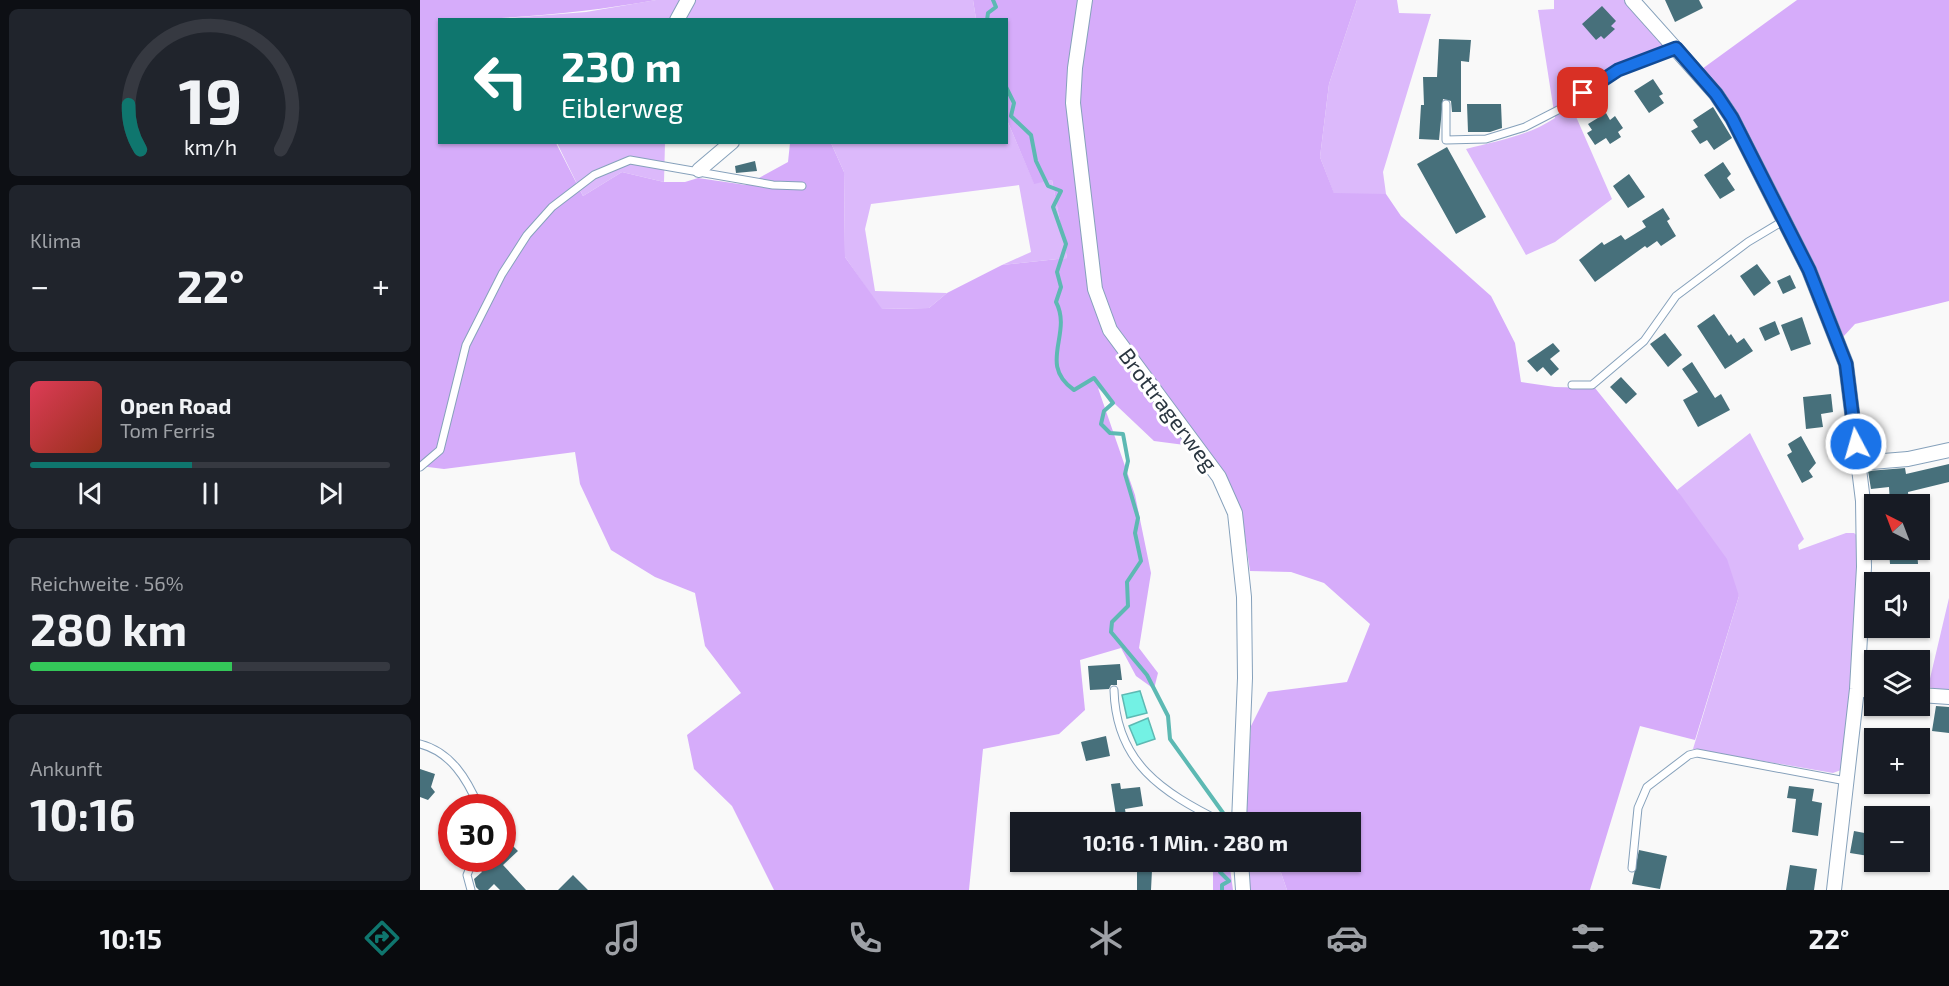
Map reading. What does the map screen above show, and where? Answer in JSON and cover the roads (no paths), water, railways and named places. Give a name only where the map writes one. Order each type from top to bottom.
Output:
[{"type":"street","points":[[678,18],[687,0]]},
{"type":"street","name":"Brottragerweg","points":[[1085,0],[1074,75],[1073,103],[1095,289],[1102,312],[1132,362],[1219,477],[1235,513],[1244,597],[1245,678],[1239,812]]},
{"type":"street","points":[[1635,1],[1716,94],[1732,118],[1809,270],[1838,339],[1850,387],[1864,525],[1857,689],[1834,890]]},
{"type":"street","points":[[699,170],[730,144]]},
{"type":"street","points":[[1859,463],[1908,459],[1949,450]]},
{"type":"street","points":[[1857,689],[1864,690]]},
{"type":"street","points":[[1930,696],[1949,698]]},
{"type":"street","points":[[1242,872],[1243,890]]},
{"type":"lane","points":[[1446,104],[1446,140],[1467,141],[1508,134],[1546,117],[1618,70],[1676,48]]},
{"type":"lane","points":[[420,467],[440,450],[466,345],[502,274],[527,235],[552,207],[594,175],[630,160],[699,170],[773,185],[802,186]]},
{"type":"lane","points":[[1572,385],[1592,385],[1644,341],[1676,296],[1748,242],[1783,221]]},
{"type":"lane","points":[[1114,690],[1115,714],[1131,756],[1175,795],[1205,812]]},
{"type":"lane","points":[[420,744],[438,750],[452,763],[472,794]]},
{"type":"lane","points":[[1632,868],[1638,808],[1647,787],[1689,755],[1697,753],[1846,781]]},
{"type":"lane","points":[[468,872],[471,890]]},
{"type":"water","points":[[1140,691],[1147,713],[1127,718],[1122,695]]},
{"type":"water","points":[[1148,718],[1155,739],[1137,745],[1129,726]]},
{"type":"waterway","points":[[987,18],[988,13],[996,7],[993,0]]},
{"type":"waterway","points":[[1008,91],[1014,103],[1011,116],[1031,135],[1036,161],[1048,186],[1061,191],[1053,207],[1066,244],[1057,272],[1061,287],[1056,302],[1061,326],[1058,370],[1063,380],[1074,390],[1094,378],[1113,403],[1104,411],[1101,424],[1110,433],[1123,434],[1128,461],[1125,474],[1138,518],[1135,533],[1141,561],[1127,582],[1128,606],[1112,622],[1111,632],[1147,675],[1168,716],[1170,739],[1222,812]]},
{"type":"waterway","points":[[1220,872],[1229,881],[1222,885],[1222,890]]}]
